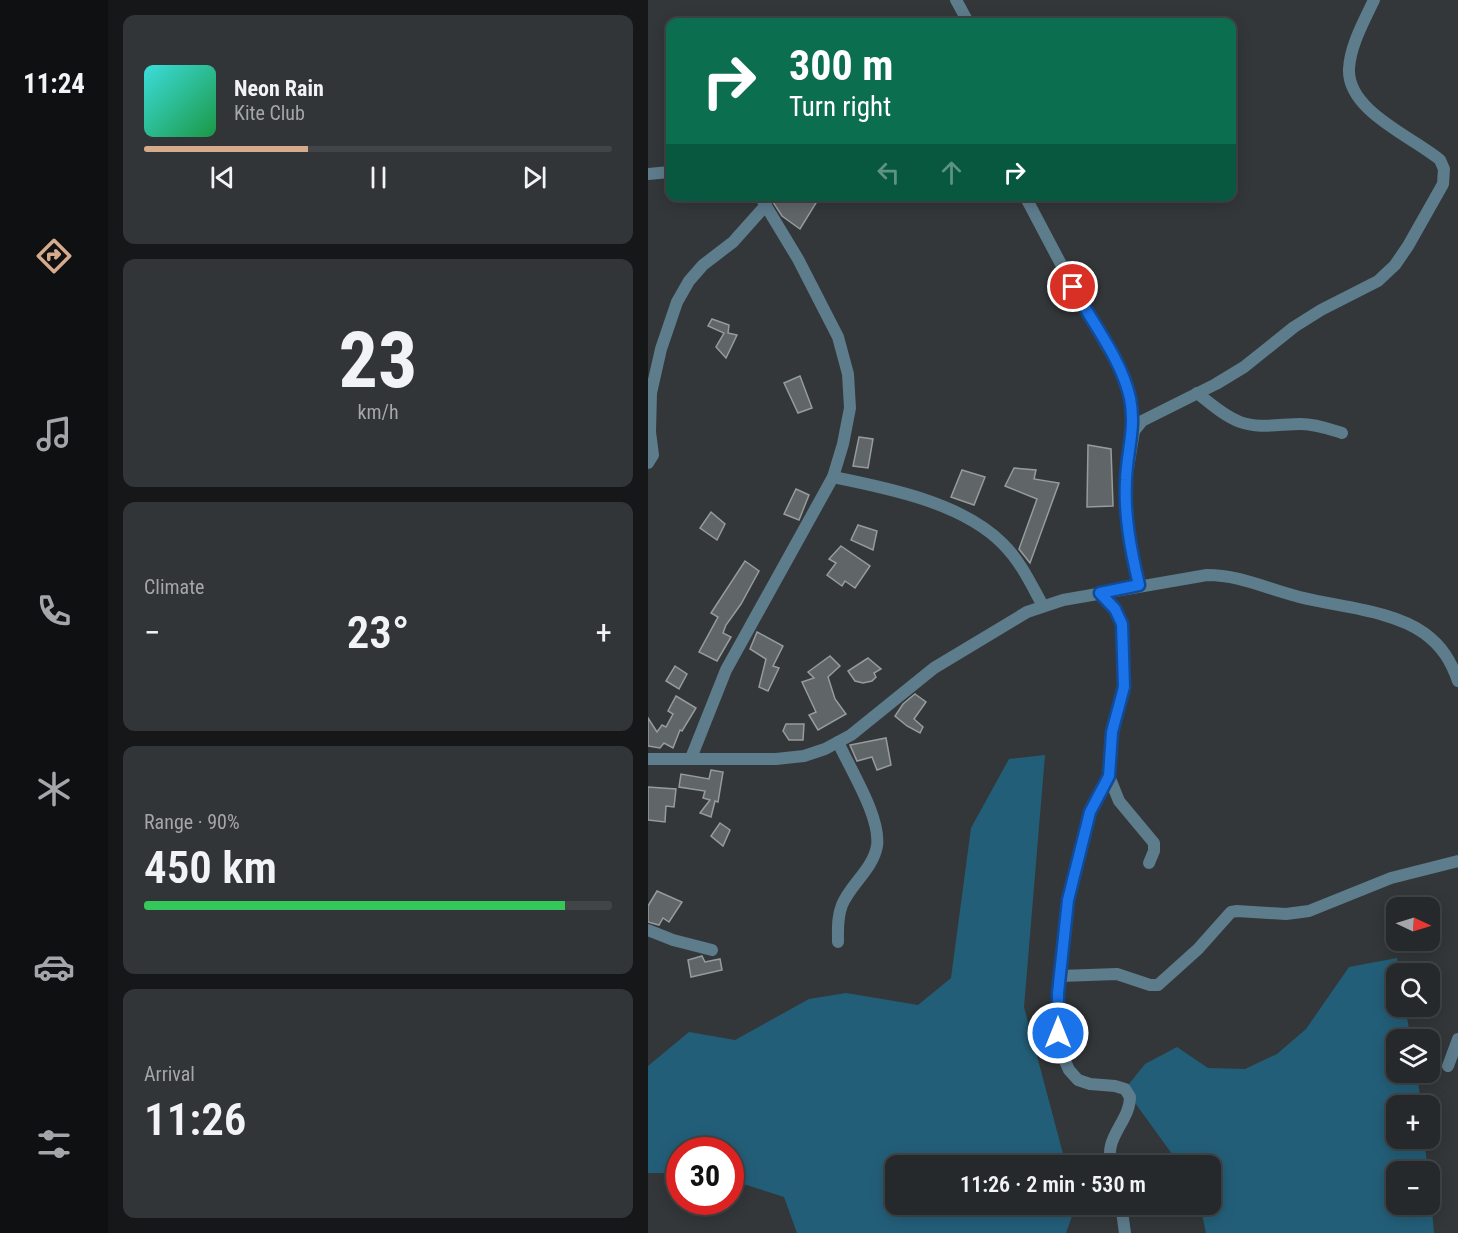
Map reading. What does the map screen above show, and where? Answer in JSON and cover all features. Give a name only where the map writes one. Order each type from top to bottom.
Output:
[{"type":"street","points":[[956,0],[966,18]]},
{"type":"street","points":[[1134,431],[1142,421],[1244,367],[1294,327],[1320,310],[1378,281],[1395,265],[1408,246],[1443,184],[1444,169],[1440,160],[1374,114],[1354,92],[1349,70],[1358,35],[1374,0]]},
{"type":"street","points":[[648,174],[666,172]]},
{"type":"street","points":[[648,462],[653,455],[650,432],[651,393],[659,357],[677,302],[689,281],[703,265],[733,242],[763,201],[838,337],[848,374],[850,408],[843,444],[833,477],[726,670],[691,758]]},
{"type":"street","points":[[1028,201],[1082,304],[1123,374],[1130,399],[1134,431],[1126,480],[1127,524],[1139,585]]},
{"type":"street","points":[[1197,393],[1221,412],[1240,422],[1258,425],[1304,424],[1323,427],[1342,434]]},
{"type":"street","points":[[833,477],[881,486],[954,511],[982,526],[1003,544],[1023,568],[1043,606]]},
{"type":"street","points":[[648,759],[776,759],[804,756],[851,735],[934,668],[995,629],[1027,612],[1100,593],[1207,575],[1227,575],[1294,596],[1396,620],[1422,632],[1440,647],[1452,665],[1458,681]]},
{"type":"street","points":[[1100,593],[1115,609],[1122,624],[1124,687],[1112,732],[1109,776],[1090,812],[1068,900],[1060,976],[1058,1033],[1069,1070],[1078,1080],[1125,1089],[1130,1097],[1127,1115],[1114,1133],[1110,1155]]},
{"type":"street","points":[[838,742],[866,803],[876,830],[877,847],[868,866],[842,904],[838,916],[838,942]]},
{"type":"street","points":[[1109,776],[1119,801],[1154,843],[1154,851],[1149,862]]},
{"type":"street","points":[[1060,976],[1117,974],[1150,985],[1158,985],[1198,949],[1231,912],[1286,914],[1309,911],[1391,878],[1458,861]]},
{"type":"street","points":[[648,930],[673,940],[712,950]]},
{"type":"street","points":[[1448,1066],[1458,1039]]},
{"type":"street","points":[[1123,1215],[1125,1233]]},
{"type":"shaded area","points":[[1045,755],[1024,1007],[1063,1155],[885,1155],[885,1215],[1072,1215],[1066,1233],[797,1233],[784,1197],[744,1184],[744,1137],[666,1137],[666,1173],[648,1173],[648,1066],[689,1032],[735,1040],[809,999],[846,993],[918,1005],[951,978],[971,828],[1009,759]]},
{"type":"shaded area","points":[[1397,958],[1398,963],[1386,963],[1386,1017],[1407,1017],[1409,1029],[1386,1029],[1386,1083],[1418,1083],[1420,1095],[1386,1095],[1386,1149],[1425,1149],[1427,1161],[1386,1161],[1386,1215],[1432,1215],[1434,1233],[1206,1233],[1202,1215],[1221,1215],[1221,1155],[1173,1155],[1125,1089],[1145,1064],[1177,1047],[1208,1068],[1245,1069],[1277,1054],[1306,1029],[1349,967]]},
{"type":"building","points":[[772,201],[813,201],[816,203],[800,229],[782,216]]},
{"type":"building","points":[[712,319],[729,325],[728,333],[737,335],[726,358],[716,347],[724,333],[708,326]]},
{"type":"building","points":[[800,376],[812,408],[798,413],[784,383]]},
{"type":"building","points":[[859,437],[873,439],[868,468],[853,466]]},
{"type":"building","points":[[1088,445],[1111,449],[1113,506],[1087,507]]},
{"type":"building","points":[[1014,468],[1036,470],[1034,479],[1059,483],[1030,563],[1019,549],[1037,499],[1005,486]]},
{"type":"building","points":[[962,470],[985,477],[974,505],[951,497]]},
{"type":"building","points":[[796,489],[809,495],[799,520],[784,514]]},
{"type":"building","points":[[711,512],[725,524],[717,540],[700,528]]},
{"type":"building","points":[[858,525],[877,531],[873,550],[851,540]]},
{"type":"building","points":[[841,546],[870,566],[855,588],[845,581],[842,586],[827,575],[836,563],[829,559]]},
{"type":"building","points":[[745,561],[759,571],[741,604],[726,625],[723,633],[731,637],[717,661],[699,652],[718,617],[711,613]]},
{"type":"building","points":[[757,632],[783,646],[773,666],[779,668],[768,691],[759,687],[766,659],[750,649]]},
{"type":"building","points":[[830,656],[840,666],[828,677],[835,699],[846,714],[818,730],[809,715],[816,712],[802,682],[814,678],[808,672]]},
{"type":"building","points":[[868,658],[881,669],[874,673],[876,677],[872,681],[863,683],[855,681],[848,671]]},
{"type":"building","points":[[675,666],[687,674],[679,689],[666,681]]},
{"type":"building","points":[[915,694],[926,702],[914,719],[923,727],[920,733],[895,716],[903,704]]},
{"type":"building","points":[[676,696],[696,708],[682,731],[680,730],[673,748],[664,743],[660,748],[648,746],[648,718],[657,732],[662,725],[666,727],[673,714],[668,711]]},
{"type":"building","points":[[786,724],[804,724],[803,740],[789,740],[783,731]]},
{"type":"building","points":[[886,738],[891,765],[877,770],[872,757],[857,761],[850,745]]},
{"type":"building","points":[[711,770],[723,772],[718,802],[715,801],[711,817],[700,813],[710,800],[703,798],[705,791],[679,787],[681,774],[709,779]]},
{"type":"building","points":[[648,787],[676,789],[674,807],[666,806],[665,822],[648,820]]},
{"type":"building","points":[[720,823],[730,830],[723,846],[711,836]]},
{"type":"building","points":[[657,891],[682,902],[669,922],[663,918],[659,925],[648,922],[648,906]]},
{"type":"building","points":[[702,956],[705,962],[720,959],[722,970],[691,977],[688,960]]},
{"type":"route","points":[[1058,1033],[1058,993],[1068,900],[1090,812],[1109,776],[1112,732],[1120,709],[1124,687],[1122,624],[1115,609],[1100,593],[1139,585],[1127,524],[1126,480],[1134,431],[1130,399],[1123,374],[1073,287]]}]
